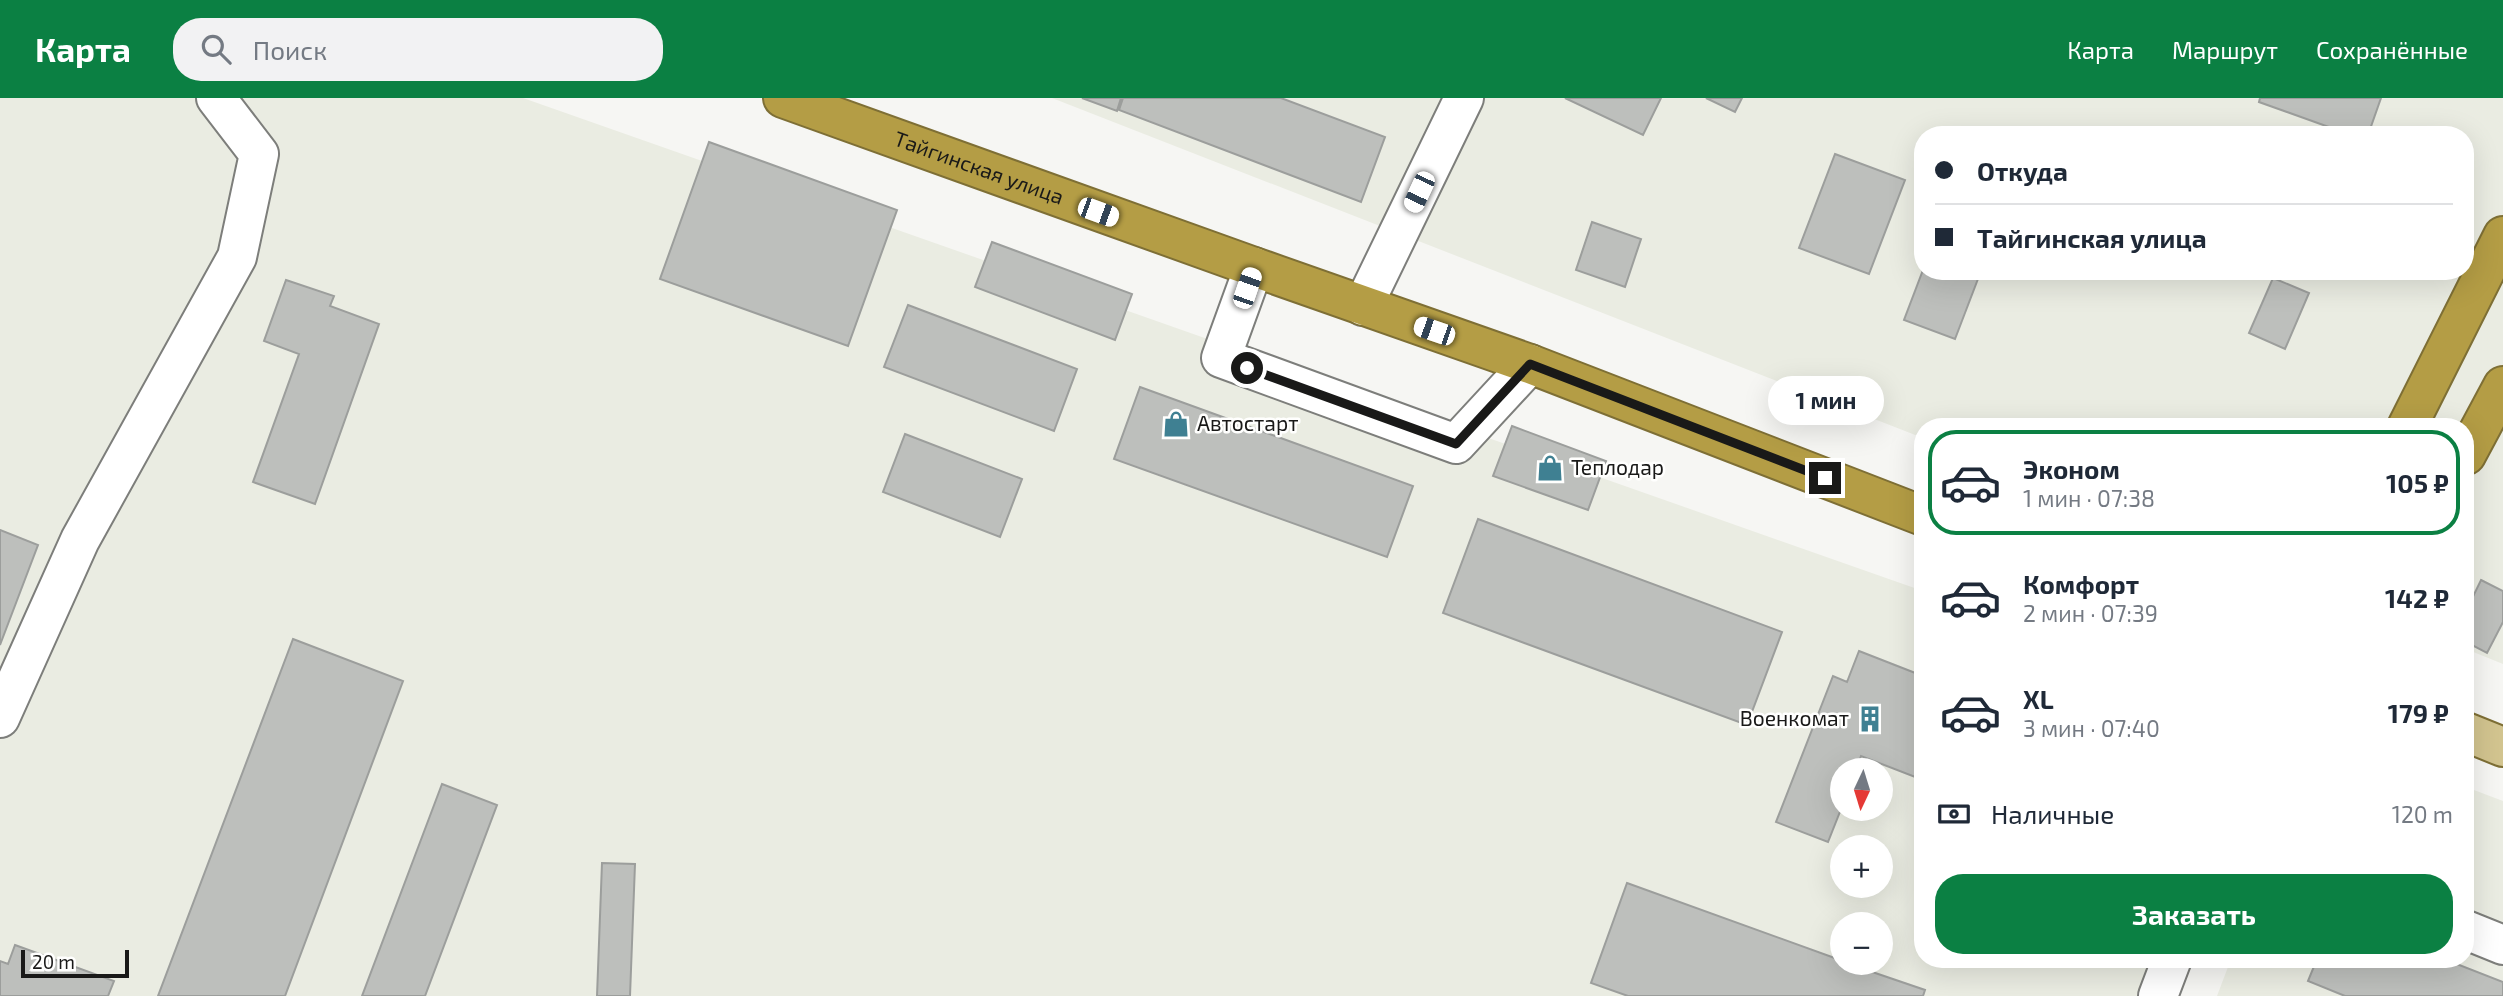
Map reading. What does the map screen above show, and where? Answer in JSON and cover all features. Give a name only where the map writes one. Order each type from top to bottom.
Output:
[{"type":"highway","name":"Тайгинская улица","points":[[786,99],[1530,364],[1914,513]]},
{"type":"highway","points":[[2412,418],[2503,236]]},
{"type":"highway","points":[[2474,440],[2503,386]]},
{"type":"main road","points":[[2474,735],[2503,747]]},
{"type":"lane","points":[[0,718],[80,540],[237,257],[259,154],[216,98]]},
{"type":"lane","points":[[1363,306],[1464,98]]},
{"type":"lane","points":[[1254,267],[1221,358],[1456,444],[1530,364]]},
{"type":"lane","points":[[2474,933],[2503,945]]},
{"type":"lane","points":[[2158,996],[2169,968]]},
{"type":"shaded area","points":[[0,98],[523,98],[1914,588],[1914,968],[2148,968],[2137,996],[0,996]]},
{"type":"shaded area","points":[[1052,98],[2503,98],[2503,664],[2474,652],[2474,418],[1914,418],[1914,434]]},
{"type":"shaded area","points":[[2474,790],[2503,801],[2503,996],[2217,996],[2228,968],[2474,968]]},
{"type":"building","points":[[1082,98],[1121,98],[1117,111]]},
{"type":"building","points":[[1123,98],[1281,98],[1385,137],[1361,202],[1119,110]]},
{"type":"building","points":[[1565,98],[1661,98],[1643,135]]},
{"type":"building","points":[[1706,98],[1742,98],[1735,112]]},
{"type":"building","points":[[2260,98],[2381,98],[2371,126],[2326,126],[2259,102]]},
{"type":"building","points":[[709,142],[897,210],[848,346],[660,279]]},
{"type":"building","points":[[1835,154],[1905,180],[1869,274],[1799,248]]},
{"type":"building","points":[[1592,222],[1641,239],[1625,287],[1576,270]]},
{"type":"building","points":[[992,242],[1132,294],[1115,340],[975,287]]},
{"type":"building","points":[[286,280],[334,296],[330,306],[379,324],[315,504],[253,482],[299,354],[264,341]]},
{"type":"building","points":[[1919,280],[1978,280],[1955,339],[1904,320]]},
{"type":"building","points":[[2272,280],[2309,293],[2285,349],[2249,333]]},
{"type":"building","points":[[908,305],[1077,369],[1054,431],[884,367]]},
{"type":"building","points":[[1140,387],[1413,486],[1387,557],[1114,459]]},
{"type":"building","name":"Теплодар","points":[[1512,426],[1606,461],[1588,510],[1493,476]]},
{"type":"building","points":[[905,434],[1022,479],[1000,537],[883,492]]},
{"type":"building","points":[[1478,519],[1782,632],[1747,725],[1443,613]]},
{"type":"building","points":[[0,530],[38,545],[0,645]]},
{"type":"building","points":[[2481,580],[2503,591],[2503,622],[2487,653],[2474,646],[2474,594]]},
{"type":"building","points":[[293,639],[403,681],[285,996],[158,996]]},
{"type":"building","name":"Военкомат","points":[[1859,651],[1914,672],[1914,777],[1894,769],[1894,758],[1830,758],[1830,821],[1836,821],[1828,842],[1776,822],[1833,676],[1847,682]]},
{"type":"building","points":[[442,784],[497,805],[425,996],[362,996]]},
{"type":"building","points":[[602,863],[635,864],[630,996],[597,996]]},
{"type":"building","points":[[1627,883],[1830,956],[1830,975],[1881,975],[1925,990],[1923,996],[1628,996],[1591,983]]},
{"type":"building","points":[[15,945],[114,981],[108,996],[0,996],[0,961],[8,964]]},
{"type":"building","points":[[2313,968],[2467,968],[2503,982],[2503,996],[2345,996],[2308,981]]},
{"type":"place","name":"Автостарт","points":[[1176,424]]},
{"type":"place","name":"Теплодар","points":[[1550,468]]},
{"type":"place","name":"Военкомат","points":[[1870,719]]},
{"type":"route","points":[[1247,368],[1456,444],[1530,364],[1825,478]]}]
